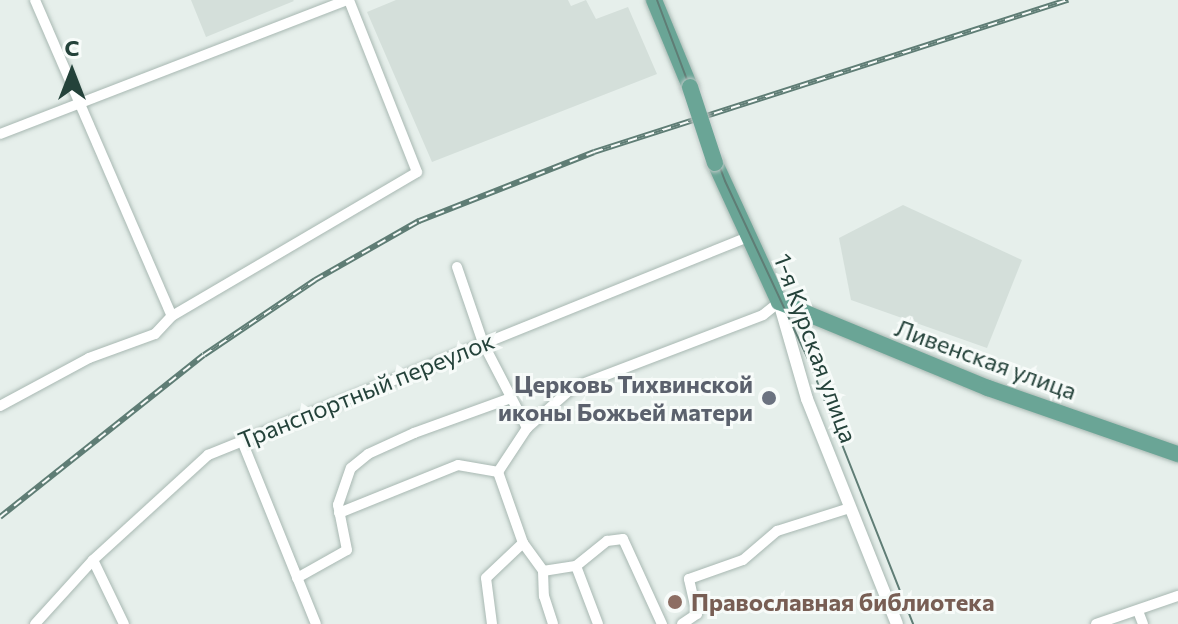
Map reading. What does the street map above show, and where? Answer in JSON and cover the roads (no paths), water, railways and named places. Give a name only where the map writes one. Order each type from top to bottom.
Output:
[{"type":"main road","name":"1-я Курская улица","points":[[654,0],[690,87],[715,163],[779,302]]},
{"type":"main road","name":"Ливенская улица","points":[[779,302],[988,388],[1178,454]]},
{"type":"street","points":[[35,0],[172,316]]},
{"type":"street","points":[[0,134],[348,0],[417,172],[172,316],[155,334],[89,358],[0,406]]},
{"type":"street","name":"Транспортный переулок","points":[[35,624],[93,560],[208,455],[748,237]]},
{"type":"street","points":[[457,267],[483,343],[508,399],[527,428]]},
{"type":"street","points":[[498,472],[527,428],[572,388],[763,315],[779,302]]},
{"type":"street","name":"1-я Курская улица","points":[[779,302],[807,399],[897,624]]},
{"type":"street","points":[[297,578],[347,550],[339,513],[351,468],[368,454],[508,399]]},
{"type":"street","points":[[242,441],[316,624]]},
{"type":"street","points":[[339,513],[458,465],[498,472]]},
{"type":"street","points":[[498,472],[523,543],[543,571],[544,596],[553,624]]},
{"type":"street","points":[[682,624],[697,614],[689,579],[743,560],[777,531],[850,508]]},
{"type":"street","points":[[543,571],[576,566],[607,541],[623,539],[662,624]]},
{"type":"street","points":[[492,624],[486,578],[523,543]]},
{"type":"street","points":[[93,560],[124,624]]},
{"type":"street","points":[[576,566],[598,624]]},
{"type":"street","points":[[1096,624],[1178,596]]},
{"type":"street","points":[[1138,611],[1143,624]]},
{"type":"tram line","points":[[657,0],[725,181],[809,361],[913,624]]},
{"type":"railway","points":[[0,517],[204,355],[315,280],[419,221],[594,152],[1068,0]]},
{"type":"place","name":"Церковь Тихвинской иконы Божьей матери","points":[[769,398]]},
{"type":"place","name":"Православная библиотека","points":[[675,602]]}]
